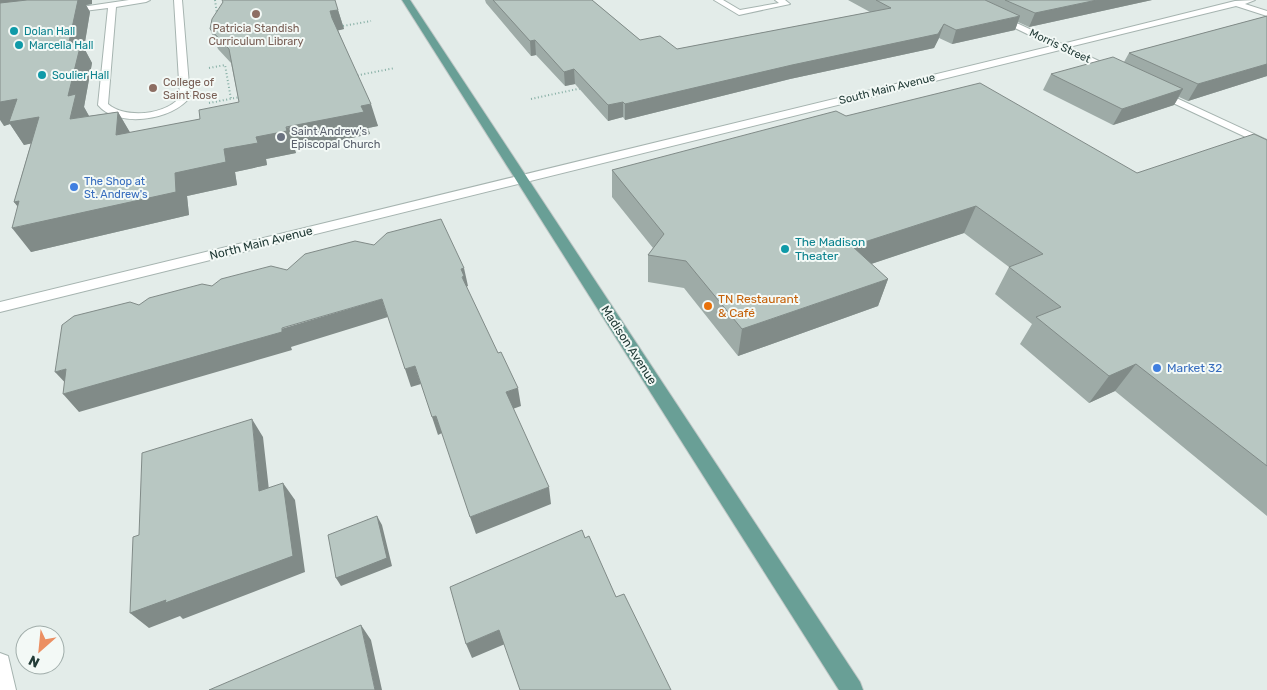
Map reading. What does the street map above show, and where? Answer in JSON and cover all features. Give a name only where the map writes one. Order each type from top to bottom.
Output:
[{"type":"main road","name":"Madison Avenue","points":[[406,0],[852,690]]},
{"type":"street","points":[[56,13],[146,0]]},
{"type":"street","points":[[112,5],[103,105],[111,112],[125,116],[142,116],[166,111],[181,104],[185,97],[178,0]]},
{"type":"street","points":[[718,0],[739,13],[786,4],[779,0]]},
{"type":"street","name":"Morris Street","points":[[961,0],[1123,76]]},
{"type":"street","points":[[1226,0],[1267,14]]},
{"type":"street","name":"South Main Avenue","points":[[522,180],[1252,0]]},
{"type":"street","points":[[1150,89],[1267,144]]},
{"type":"street","name":"North Main Avenue","points":[[0,307],[522,180]]},
{"type":"street","points":[[0,664],[5,690]]},
{"type":"path","points":[[215,0],[218,16]]},
{"type":"path","points":[[343,26],[371,21]]},
{"type":"path","points":[[203,69],[224,65],[231,99]]},
{"type":"path","points":[[347,77],[395,68]]},
{"type":"path","points":[[531,98],[588,87]]},
{"type":"path","points":[[166,111],[240,97]]},
{"type":"building","points":[[27,0],[78,0],[69,42],[81,43],[68,96],[76,94],[70,119],[118,112],[116,135],[200,119],[199,110],[239,102],[229,49],[210,29],[212,19],[223,2],[222,0],[335,0],[338,10],[330,11],[332,18],[371,104],[361,106],[364,112],[286,127],[287,131],[256,137],[258,143],[224,149],[226,162],[175,173],[176,192],[12,228],[19,201],[14,202],[39,117],[9,122],[17,99],[0,102],[0,3]]},
{"type":"building","points":[[493,0],[592,0],[640,40],[660,36],[677,49],[891,8],[876,0],[985,0],[1020,16],[956,30],[944,24],[938,34],[792,65],[625,104],[623,102],[608,105],[574,69],[564,72],[535,40],[530,41]]},
{"type":"building","points":[[1005,0],[1097,0],[1035,13]]},
{"type":"building","points":[[1267,16],[1267,64],[1198,84],[1129,53]]},
{"type":"building","points":[[1113,57],[1183,89],[1122,109],[1051,74]]},
{"type":"building","points":[[980,83],[1137,173],[1254,134],[1267,140],[1267,466],[1136,364],[1109,376],[1036,317],[1061,307],[1009,267],[1043,254],[976,206],[852,246],[888,279],[742,329],[686,261],[648,255],[664,234],[612,170],[836,111],[846,116]]},
{"type":"building","points":[[441,219],[464,268],[461,269],[464,276],[462,277],[498,353],[501,352],[518,388],[506,392],[549,487],[470,517],[436,416],[432,417],[415,366],[405,369],[382,299],[282,328],[282,332],[63,394],[66,369],[55,372],[62,325],[74,316],[130,302],[139,305],[149,298],[202,284],[212,286],[221,279],[271,266],[287,270],[305,254],[355,241],[374,245],[387,233]]},
{"type":"building","points":[[252,419],[259,491],[283,483],[293,556],[165,603],[166,600],[130,613],[133,537],[139,535],[142,453]]},
{"type":"building","points":[[377,516],[387,558],[336,578],[328,535]]},
{"type":"building","points":[[582,530],[585,538],[589,536],[616,597],[624,594],[671,690],[520,690],[499,630],[466,644],[450,587]]},
{"type":"building","points":[[361,625],[375,690],[209,690]]},
{"type":"place","name":"Patricia Standish Curriculum Library","points":[[256,14]]},
{"type":"place","name":"Dolan Hall","points":[[14,31]]},
{"type":"place","name":"Marcella Hall","points":[[19,45]]},
{"type":"place","name":"Soulier Hall","points":[[42,75]]},
{"type":"place","name":"College of Saint Rose","points":[[153,88]]},
{"type":"place","name":"Saint Andrew's Episcopal Church","points":[[281,137]]},
{"type":"place","name":"The Shop at St. Andrew's","points":[[74,187]]},
{"type":"place","name":"The Madison Theater","points":[[785,249]]},
{"type":"place","name":"TN Restaurant & Café","points":[[708,306]]},
{"type":"place","name":"Market 32","points":[[1157,368]]}]
